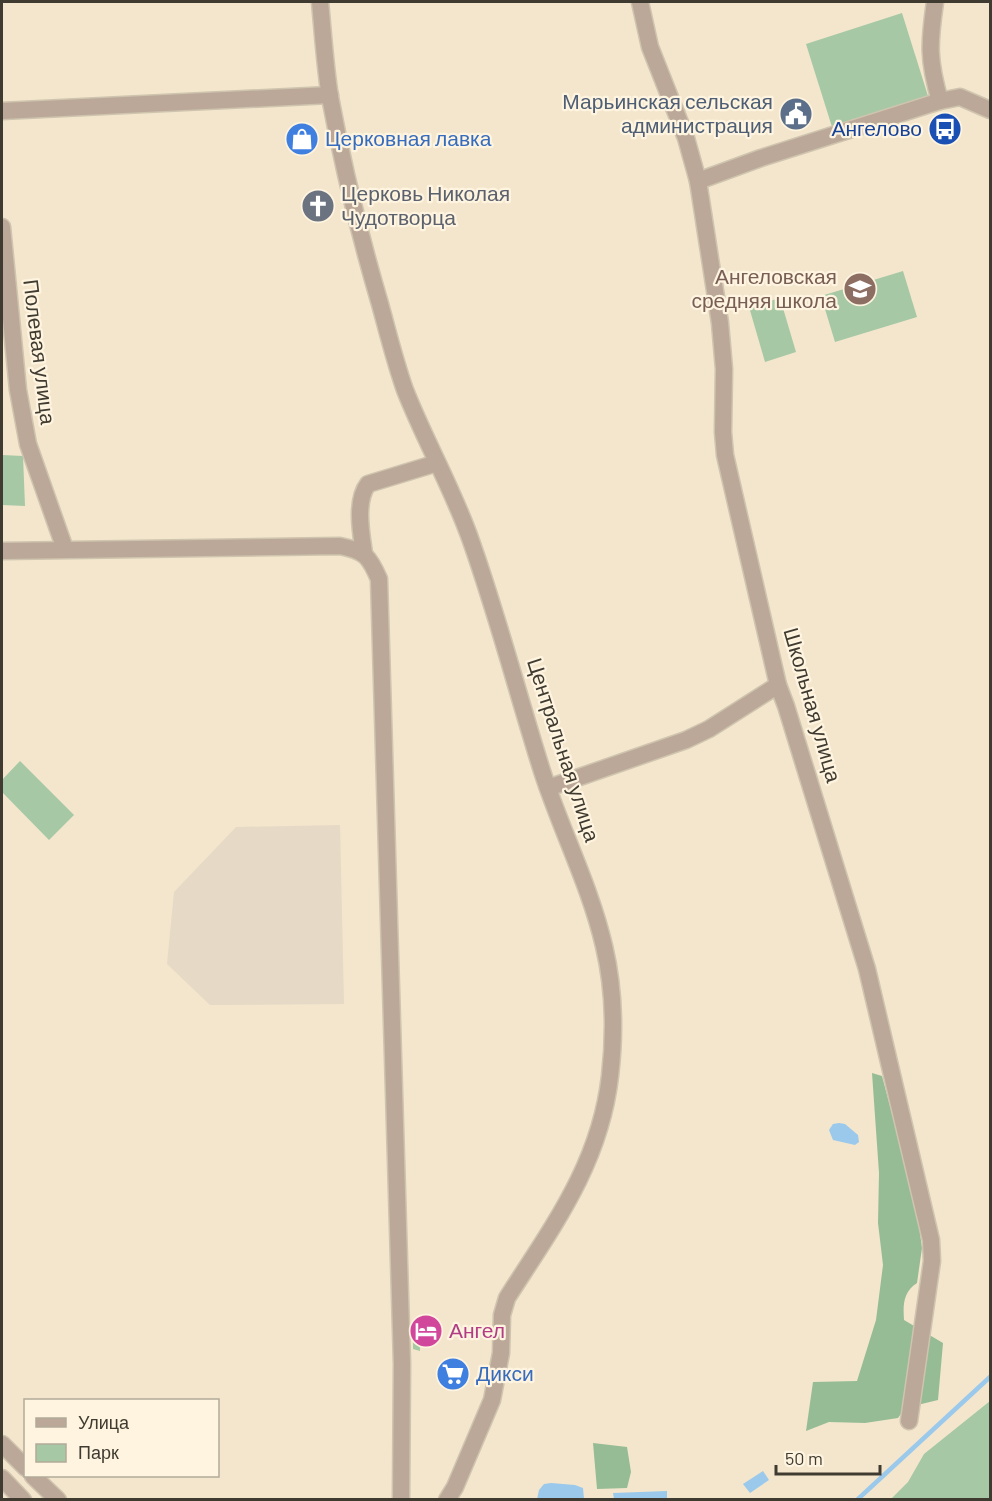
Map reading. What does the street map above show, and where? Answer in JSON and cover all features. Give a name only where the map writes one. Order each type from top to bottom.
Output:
[{"type":"street","name":"Центральная улица","points":[[320,2],[330,95],[354,207],[375,289],[404,387],[470,539],[548,788],[604,943],[612,1004],[610,1077],[604,1113],[593,1148],[580,1181],[507,1298],[502,1315],[501,1353],[492,1400],[455,1487],[447,1500]]},
{"type":"street","name":"Школьная улица","points":[[640,2],[650,47],[682,128],[698,181],[720,323],[724,369],[725,455],[778,685],[867,969],[928,1224],[932,1261],[909,1421]]},
{"type":"street","points":[[935,2],[930,58],[940,101]]},
{"type":"street","points":[[2,111],[330,95]]},
{"type":"street","points":[[698,181],[761,158],[940,101],[960,97],[990,110]]},
{"type":"street","name":"Полевая улица","points":[[2,227],[18,390],[28,444],[65,549]]},
{"type":"street","points":[[364,553],[361,534],[362,492],[368,484],[437,463]]},
{"type":"street","points":[[2,551],[340,546],[364,553],[372,562],[379,579],[381,596],[402,1349],[401,1500]]},
{"type":"street","points":[[548,788],[687,740],[709,729],[778,685]]},
{"type":"street","points":[[2,1444],[24,1466]]},
{"type":"street","points":[[34,1477],[58,1500]]},
{"type":"street","points":[[2,1478],[23,1500]]},
{"type":"shaded area","points":[[340,825],[344,1004],[210,1005],[167,964],[174,892],[236,827]]},
{"type":"green space","points":[[902,13],[928,96],[832,127],[806,44]]},
{"type":"green space","points":[[903,271],[917,317],[835,342],[821,296]]},
{"type":"green space","points":[[780,298],[796,352],[765,362],[749,307]]},
{"type":"green space","points":[[2,455],[23,456],[25,506],[2,505]]},
{"type":"green space","points":[[20,761],[74,815],[49,840],[2,792],[2,780]]},
{"type":"green space","points":[[872,1073],[882,1076],[916,1204],[922,1248],[917,1283],[909,1290],[905,1299],[904,1320],[943,1343],[938,1400],[905,1408],[898,1418],[865,1423],[829,1422],[806,1431],[813,1382],[857,1381],[876,1320],[883,1265],[878,1223],[879,1173]]},
{"type":"green space","points":[[419,1318],[420,1351],[413,1349],[413,1320]]},
{"type":"green space","points":[[990,1401],[990,1499],[891,1499],[908,1482],[924,1454]]},
{"type":"green space","points":[[593,1443],[627,1447],[631,1472],[627,1488],[597,1489]]},
{"type":"water","points":[[833,1124],[845,1124],[858,1135],[859,1142],[855,1145],[833,1140],[829,1130]]},
{"type":"water","points":[[763,1471],[769,1480],[750,1493],[743,1484]]},
{"type":"water","points":[[544,1484],[583,1488],[584,1499],[537,1499],[539,1490]]},
{"type":"water","points":[[667,1491],[667,1499],[614,1499],[613,1493]]},
{"type":"waterway","points":[[857,1500],[990,1377]]},
{"type":"place","name":"Марьинская сельская администрация","points":[[796,114]]},
{"type":"place","name":"Ангелово","points":[[945,129]]},
{"type":"place","name":"Церковная лавка","points":[[302,139]]},
{"type":"place","name":"Церковь Николая Чудотворца","points":[[318,206]]},
{"type":"place","name":"Ангеловская средняя школа","points":[[860,289]]},
{"type":"place","name":"Ангел","points":[[426,1331]]},
{"type":"place","name":"Дикси","points":[[453,1374]]}]
